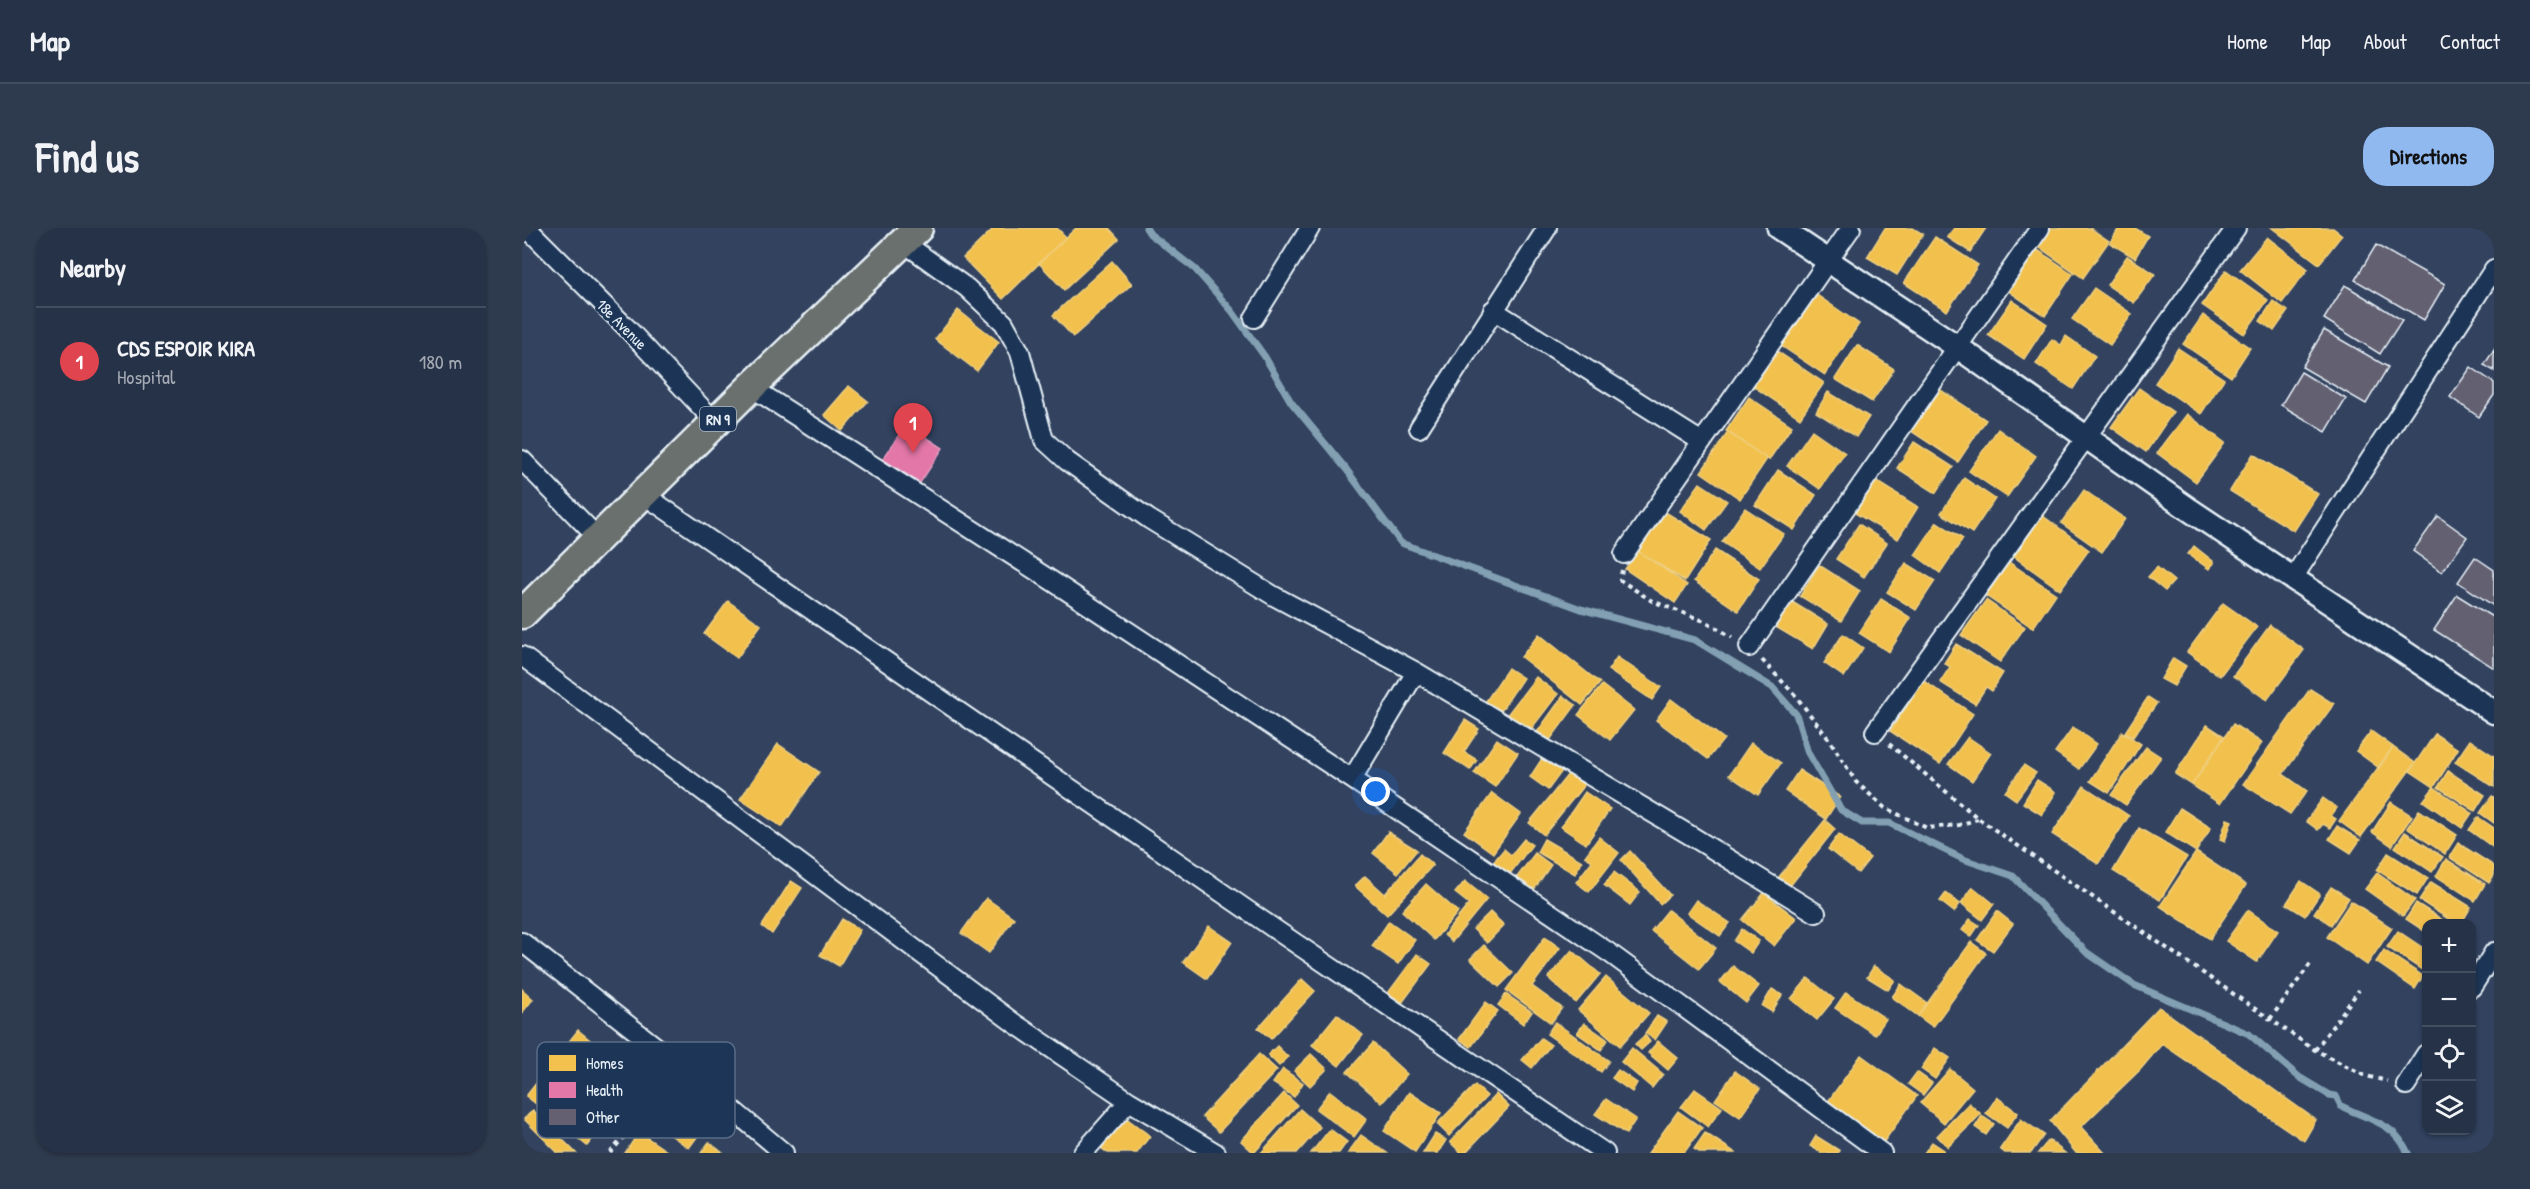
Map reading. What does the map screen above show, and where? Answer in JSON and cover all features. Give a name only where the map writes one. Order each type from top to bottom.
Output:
[{"type":"main road","name":"RN 9","points":[[522,614],[715,422],[910,235]]},
{"type":"street","name":"18e Avenue","points":[[527,228],[626,327],[715,422]]},
{"type":"street","points":[[1254,318],[1310,228]]},
{"type":"street","points":[[1419,428],[1547,228]]},
{"type":"street","points":[[1779,228],[2494,712]]},
{"type":"street","points":[[1624,554],[1851,228]]},
{"type":"street","points":[[1749,647],[2040,228]]},
{"type":"street","points":[[1875,732],[2236,228]]},
{"type":"street","points":[[910,235],[1004,323],[1020,352],[1044,440],[1067,461],[1149,519],[1274,596],[1416,672],[1816,913]]},
{"type":"street","points":[[2293,578],[2494,269]]},
{"type":"street","points":[[1493,310],[1702,442]]},
{"type":"street","points":[[751,387],[1052,581],[1352,779],[1611,954],[1882,1153]]},
{"type":"street","points":[[522,460],[598,538]]},
{"type":"street","points":[[643,494],[1299,946],[1605,1153]]},
{"type":"street","points":[[522,656],[1005,1017],[1129,1101],[1216,1153]]},
{"type":"street","points":[[1352,779],[1416,672]]},
{"type":"street","points":[[522,942],[650,1042]]},
{"type":"street","points":[[2482,980],[2494,952]]},
{"type":"street","points":[[2406,1084],[2422,1061]]},
{"type":"street","points":[[1083,1153],[1129,1101]]},
{"type":"street","points":[[735,1112],[784,1153]]},
{"type":"path","points":[[1624,554],[1620,580],[1652,601],[1707,622],[1749,647],[1795,695],[1831,742],[1856,783],[1886,808],[1927,828],[1959,825],[1979,819]]},
{"type":"path","points":[[1875,732],[1979,819],[2315,1050],[2366,1076],[2406,1084]]},
{"type":"path","points":[[2270,1019],[2311,963]]},
{"type":"path","points":[[2315,1050],[2359,990]]},
{"type":"path","points":[[610,1153],[623,1138]]},
{"type":"building: Homes","points":[[994,228],[1057,228],[1066,237],[1003,299],[963,258]]},
{"type":"building: Homes","points":[[1076,228],[1109,228],[1119,239],[1064,290],[1039,263]]},
{"type":"building: Homes","points":[[1885,228],[1913,228],[1923,234],[1897,275],[1867,257]]},
{"type":"building: Homes","points":[[1954,228],[1986,228],[1970,252],[1947,237]]},
{"type":"building: Homes","points":[[2048,228],[2090,228],[2109,241],[2083,278],[2036,245]]},
{"type":"building: Homes","points":[[2119,228],[2135,228],[2148,236],[2135,258],[2110,243]]},
{"type":"building: Homes","points":[[2272,228],[2333,228],[2342,235],[2319,264]]},
{"type":"building: Homes","points":[[1935,237],[1978,265],[1947,311],[1904,283]]},
{"type":"building: Homes","points":[[2267,237],[2308,269],[2282,303],[2240,270]]},
{"type":"building: Homes","points":[[2035,248],[2073,274],[2045,316],[2007,290]]},
{"type":"building: Homes","points":[[2127,256],[2155,274],[2134,303],[2107,285]]},
{"type":"building: Homes","points":[[1112,261],[1132,284],[1073,337],[1053,315]]},
{"type":"building: Homes","points":[[2226,270],[2268,300],[2244,334],[2202,305]]},
{"type":"building: Homes","points":[[2094,288],[2132,314],[2110,345],[2072,319]]},
{"type":"building: Homes","points":[[1814,293],[1859,324],[1825,375],[1780,345]]},
{"type":"building: Homes","points":[[2012,300],[2047,324],[2024,359],[1988,335]]},
{"type":"building: Homes","points":[[2273,301],[2288,311],[2274,331],[2260,321]]},
{"type":"building: Homes","points":[[958,310],[999,342],[977,371],[935,339]]},
{"type":"building: Homes","points":[[2203,315],[2250,348],[2231,377],[2183,344]]},
{"type":"building: Homes","points":[[2066,336],[2095,356],[2073,389],[2036,364],[2052,339],[2061,345]]},
{"type":"building: Homes","points":[[1857,345],[1894,369],[1872,402],[1835,379]]},
{"type":"building: Homes","points":[[2178,348],[2224,379],[2201,414],[2155,383]]},
{"type":"building: Homes","points":[[1774,349],[1824,383],[1800,418],[1750,384]]},
{"type":"building: Homes","points":[[1933,385],[1986,420],[1958,462],[1905,427]]},
{"type":"building: Homes","points":[[849,386],[868,401],[842,431],[824,415]]},
{"type":"building: Homes","points":[[2139,388],[2173,412],[2146,452],[2111,427]]},
{"type":"building: Homes","points":[[1828,392],[1869,417],[1856,437],[1816,412]]},
{"type":"building: Homes","points":[[1749,397],[1792,426],[1769,460],[1726,431]]},
{"type":"building: Homes","points":[[2187,414],[2225,443],[2196,482],[2157,453]]},
{"type":"building: Homes","points":[[1998,429],[2036,456],[2007,497],[1969,471]]},
{"type":"building: Homes","points":[[1812,430],[1845,453],[1820,489],[1787,466]]},
{"type":"building: Homes","points":[[1728,432],[1767,459],[1740,499],[1701,472]]},
{"type":"building: Homes","points":[[1914,442],[1953,467],[1936,493],[1897,468]]},
{"type":"building: Homes","points":[[2253,454],[2318,494],[2294,531],[2230,491]]},
{"type":"building: Homes","points":[[1778,470],[1816,495],[1794,530],[1755,505]]},
{"type":"building: Homes","points":[[1964,478],[1995,499],[1972,533],[1941,513]]},
{"type":"building: Homes","points":[[1875,480],[1918,507],[1898,539],[1855,513]]},
{"type":"building: Homes","points":[[1700,483],[1727,501],[1706,530],[1680,511]]},
{"type":"building: Homes","points":[[2084,490],[2125,519],[2102,552],[2061,523]]},
{"type":"building: Homes","points":[[1745,508],[1784,534],[1760,568],[1722,542]]},
{"type":"building: Homes","points":[[1662,510],[1711,540],[1685,581],[1637,551]]},
{"type":"building: Homes","points":[[2039,513],[2089,550],[2060,590],[2009,553]]},
{"type":"building: Homes","points":[[1937,522],[1963,539],[1940,573],[1915,555]]},
{"type":"building: Homes","points":[[1859,524],[1887,543],[1864,577],[1836,559]]},
{"type":"building: Homes","points":[[2194,546],[2214,562],[2209,569],[2188,554]]},
{"type":"building: Homes","points":[[1715,550],[1759,579],[1738,611],[1694,581]]},
{"type":"building: Homes","points":[[1638,551],[1687,585],[1675,603],[1625,569]]},
{"type":"building: Homes","points":[[2006,560],[2056,594],[2033,628],[1983,594]]},
{"type":"building: Homes","points":[[1906,563],[1935,581],[1916,610],[1887,592]]},
{"type":"building: Homes","points":[[1819,565],[1860,591],[1841,621],[1800,596]]},
{"type":"building: Homes","points":[[2157,567],[2174,581],[2165,591],[2148,577]]},
{"type":"building: Homes","points":[[1881,599],[1911,618],[1889,652],[1859,633]]},
{"type":"building: Homes","points":[[1789,600],[1828,624],[1813,649],[1774,626]]},
{"type":"building: Homes","points":[[1986,600],[2025,627],[2000,662],[1961,635]]},
{"type":"building: Homes","points":[[728,601],[761,625],[737,658],[704,634]]},
{"type":"building: Homes","points":[[2223,603],[2257,627],[2220,676],[2187,652]]},
{"type":"building: Homes","points":[[2270,625],[2304,650],[2267,700],[2233,676]]},
{"type":"building: Homes","points":[[1539,634],[1600,683],[1582,705],[1521,657]]},
{"type":"building: Homes","points":[[1843,634],[1863,648],[1844,677],[1824,663]]},
{"type":"building: Homes","points":[[1956,644],[2003,673],[1992,691],[1986,687],[1975,704],[1940,682],[1950,667],[1944,663]]},
{"type":"building: Homes","points":[[1617,657],[1661,687],[1652,700],[1608,670]]},
{"type":"building: Homes","points":[[2173,658],[2186,666],[2174,686],[2161,679]]},
{"type":"building: Homes","points":[[1508,668],[1523,678],[1499,714],[1484,704]]},
{"type":"building: Homes","points":[[1536,677],[1558,694],[1525,737],[1503,720]]},
{"type":"building: Homes","points":[[1924,681],[1973,714],[1940,764],[1890,731]]},
{"type":"building: Homes","points":[[1602,685],[1634,710],[1610,740],[1578,715]]},
{"type":"building: Homes","points":[[2310,689],[2334,704],[2283,774],[2307,791],[2290,814],[2243,784]]},
{"type":"building: Homes","points":[[1563,696],[1576,705],[1544,748],[1532,739]]},
{"type":"building: Homes","points":[[2148,697],[2157,703],[2133,737],[2125,732]]},
{"type":"building: Homes","points":[[1671,699],[1724,739],[1708,759],[1656,720]]},
{"type":"building: Homes","points":[[1465,720],[1479,729],[1464,752],[1477,760],[1470,770],[1444,753]]},
{"type":"building: Homes","points":[[2233,724],[2262,743],[2220,804],[2192,785]]},
{"type":"building: Homes","points":[[2207,725],[2224,736],[2192,785],[2175,774]]},
{"type":"building: Homes","points":[[2073,727],[2097,744],[2079,769],[2055,752]]},
{"type":"building: Homes","points":[[2371,731],[2393,747],[2379,768],[2356,751]]},
{"type":"building: Homes","points":[[2122,732],[2141,744],[2109,793],[2090,781]]},
{"type":"building: Homes","points":[[2435,734],[2458,749],[2434,787],[2410,771]]},
{"type":"building: Homes","points":[[1968,737],[1991,753],[1972,781],[1948,764]]},
{"type":"building: Homes","points":[[1497,739],[1518,753],[1495,787],[1474,773]]},
{"type":"building: Homes","points":[[2470,740],[2494,756],[2494,787],[2455,762]]},
{"type":"building: Homes","points":[[1751,743],[1781,763],[1758,795],[1729,775]]},
{"type":"building: Homes","points":[[778,744],[819,772],[782,827],[740,799]]},
{"type":"building: Homes","points":[[2146,747],[2161,757],[2126,805],[2111,795]]},
{"type":"building: Homes","points":[[2393,747],[2415,763],[2361,837],[2339,821]]},
{"type":"building: Homes","points":[[1543,757],[1562,771],[1548,790],[1530,777]]},
{"type":"building: Homes","points":[[2024,765],[2036,773],[2016,800],[2005,792]]},
{"type":"building: Homes","points":[[1799,770],[1840,797],[1826,819],[1785,791]]},
{"type":"building: Homes","points":[[2448,771],[2485,795],[2475,811],[2438,787]]},
{"type":"building: Homes","points":[[1569,773],[1584,785],[1544,835],[1529,823]]},
{"type":"building: Homes","points":[[2037,780],[2056,792],[2042,815],[2023,803]]},
{"type":"building: Homes","points":[[2084,786],[2129,816],[2098,864],[2052,834]]},
{"type":"building: Homes","points":[[2434,787],[2472,813],[2462,828],[2423,801]]},
{"type":"building: Homes","points":[[1585,792],[1610,809],[1586,844],[1561,827]]},
{"type":"building: Homes","points":[[1492,793],[1521,814],[1493,853],[1464,832]]},
{"type":"building: Homes","points":[[2492,796],[2494,797],[2494,823],[2480,813]]},
{"type":"building: Homes","points":[[2323,798],[2337,808],[2331,816],[2336,819],[2330,828],[2323,824],[2318,830],[2306,821]]},
{"type":"building: Homes","points":[[2391,802],[2412,816],[2392,846],[2372,832]]},
{"type":"building: Homes","points":[[2180,808],[2211,828],[2196,852],[2165,832]]},
{"type":"building: Homes","points":[[2419,810],[2457,835],[2445,854],[2407,828]]},
{"type":"building: Homes","points":[[2478,817],[2494,828],[2494,848],[2469,830]]},
{"type":"building: Homes","points":[[2227,819],[2232,821],[2225,841],[2220,839]]},
{"type":"building: Homes","points":[[1825,820],[1835,829],[1790,886],[1779,877]]},
{"type":"building: Homes","points":[[2337,826],[2360,840],[2351,853],[2329,839]]},
{"type":"building: Homes","points":[[2139,828],[2187,857],[2160,900],[2113,871]]},
{"type":"building: Homes","points":[[1388,832],[1417,850],[1398,873],[1373,853]]},
{"type":"building: Homes","points":[[2405,832],[2443,857],[2432,872],[2395,847]]},
{"type":"building: Homes","points":[[1839,834],[1870,858],[1858,873],[1828,849]]},
{"type":"building: Homes","points":[[1599,837],[1619,853],[1589,892],[1576,882],[1592,861],[1585,856]]},
{"type":"building: Homes","points":[[1524,839],[1532,845],[1506,879],[1490,866],[1504,849],[1511,855]]},
{"type":"building: Homes","points":[[1544,839],[1582,861],[1575,874],[1537,852]]},
{"type":"building: Homes","points":[[2458,843],[2494,866],[2494,875],[2489,883],[2449,857]]},
{"type":"building: Homes","points":[[1630,851],[1670,895],[1660,904],[1621,860]]},
{"type":"building: Homes","points":[[2196,852],[2246,885],[2210,939],[2160,906]]},
{"type":"building: Homes","points":[[1535,853],[1551,865],[1531,894],[1514,881]]},
{"type":"building: Homes","points":[[2388,853],[2428,878],[2417,895],[2377,870]]},
{"type":"building: Homes","points":[[1420,854],[1433,865],[1387,915],[1355,886],[1365,876],[1385,894]]},
{"type":"building: Homes","points":[[2446,859],[2485,884],[2475,901],[2436,876]]},
{"type":"building: Homes","points":[[1614,872],[1640,892],[1630,905],[1604,885]]},
{"type":"building: Homes","points":[[2377,873],[2415,900],[2403,916],[2365,889]]},
{"type":"building: Homes","points":[[791,881],[802,888],[772,934],[762,926]]},
{"type":"building: Homes","points":[[1465,881],[1487,899],[1452,942],[1444,935],[1469,904],[1455,893]]},
{"type":"building: Homes","points":[[2301,881],[2320,894],[2305,916],[2286,904]]},
{"type":"building: Homes","points":[[2431,882],[2471,907],[2464,919],[2448,919],[2419,900]]},
{"type":"building: Homes","points":[[1426,884],[1458,912],[1434,940],[1402,911]]},
{"type":"building: Homes","points":[[1973,887],[1994,904],[1982,920],[1961,903]]},
{"type":"building: Homes","points":[[2331,887],[2349,898],[2331,925],[2314,913]]},
{"type":"building: Homes","points":[[1764,893],[1796,918],[1774,946],[1742,920]]},
{"type":"building: Homes","points":[[1946,893],[1960,904],[1954,912],[1940,901]]},
{"type":"building: Homes","points":[[986,898],[1014,918],[989,953],[961,933]]},
{"type":"building: Homes","points":[[1696,900],[1730,923],[1720,936],[1687,913]]},
{"type":"building: Homes","points":[[2351,901],[2392,928],[2367,965],[2327,937]]},
{"type":"building: Homes","points":[[2416,903],[2441,919],[2422,919],[2422,929],[2406,919]]},
{"type":"building: Homes","points":[[1668,910],[1716,948],[1699,969],[1651,931]]},
{"type":"building: Homes","points":[[2248,910],[2278,931],[2257,962],[2226,941]]},
{"type":"building: Homes","points":[[1997,911],[2013,924],[1993,951],[1977,940]]},
{"type":"building: Homes","points":[[1490,912],[1504,925],[1487,943],[1473,929]]},
{"type":"building: Homes","points":[[842,919],[860,930],[839,966],[820,955]]},
{"type":"building: Homes","points":[[1970,919],[1979,925],[1971,937],[1962,930]]},
{"type":"building: Homes","points":[[1389,921],[1415,940],[1398,964],[1372,946]]},
{"type":"building: Homes","points":[[1209,926],[1232,942],[1207,979],[1183,962]]},
{"type":"building: Homes","points":[[1742,929],[1759,941],[1751,953],[1734,941]]},
{"type":"building: Homes","points":[[2398,931],[2422,947],[2422,970],[2387,947]]},
{"type":"building: Homes","points":[[1545,937],[1560,948],[1532,986],[1562,1008],[1551,1023],[1506,990]]},
{"type":"building: Homes","points":[[1971,942],[1986,953],[1933,1027],[1918,1016]]},
{"type":"building: Homes","points":[[1484,945],[1513,973],[1499,987],[1470,959]]},
{"type":"building: Homes","points":[[1572,950],[1600,974],[1576,1003],[1548,978]]},
{"type":"building: Homes","points":[[2384,950],[2422,975],[2422,978],[2415,989],[2376,962]]},
{"type":"building: Homes","points":[[1417,954],[1431,964],[1402,1003],[1388,993]]},
{"type":"building: Homes","points":[[1733,966],[1759,986],[1746,1003],[1720,982]]},
{"type":"building: Homes","points":[[1874,966],[1895,980],[1888,990],[1867,977]]},
{"type":"building: Homes","points":[[1606,977],[1649,1013],[1620,1046],[1578,1010]]},
{"type":"building: Homes","points":[[1808,978],[1834,999],[1817,1020],[1791,999]]},
{"type":"building: Homes","points":[[1302,979],[1315,991],[1271,1039],[1258,1028]]},
{"type":"building: Homes","points":[[1901,984],[1927,1003],[1918,1016],[1892,997]]},
{"type":"building: Homes","points":[[522,989],[533,999],[522,1013]]},
{"type":"building: Homes","points":[[1772,989],[1782,995],[1772,1012],[1762,1006]]},
{"type":"building: Homes","points":[[1846,992],[1886,1019],[1875,1035],[1835,1008]]},
{"type":"building: Homes","points":[[1506,994],[1532,1012],[1523,1024],[1498,1005]]},
{"type":"building: Homes","points":[[1486,1002],[1498,1011],[1471,1047],[1459,1039]]},
{"type":"building: Homes","points":[[2159,1007],[2316,1120],[2304,1141],[2162,1044],[2140,1070],[2081,1127],[2105,1153],[2076,1153],[2050,1121]]},
{"type":"building: Homes","points":[[1337,1014],[1363,1035],[1339,1066],[1312,1045]]},
{"type":"building: Homes","points":[[1657,1016],[1667,1022],[1655,1040],[1645,1033]]},
{"type":"building: Homes","points":[[1555,1022],[1609,1061],[1601,1072],[1547,1034]]},
{"type":"building: Homes","points":[[1584,1023],[1608,1040],[1601,1050],[1577,1033]]},
{"type":"building: Homes","points":[[578,1030],[593,1042],[569,1042]]},
{"type":"building: Homes","points":[[1645,1035],[1650,1042],[1641,1050],[1635,1044]]},
{"type":"building: Homes","points":[[1541,1038],[1551,1045],[1532,1068],[1522,1060]]},
{"type":"building: Homes","points":[[1658,1041],[1678,1058],[1668,1070],[1648,1053]]},
{"type":"building: Homes","points":[[1373,1043],[1407,1074],[1382,1103],[1347,1072]]},
{"type":"building: Homes","points":[[1277,1046],[1288,1057],[1279,1066],[1268,1055]]},
{"type":"building: Homes","points":[[1632,1048],[1663,1074],[1652,1088],[1621,1062]]},
{"type":"building: Homes","points":[[1935,1048],[1950,1058],[1935,1079],[1921,1069]]},
{"type":"building: Homes","points":[[1259,1054],[1277,1070],[1219,1132],[1202,1117]]},
{"type":"building: Homes","points":[[1311,1054],[1327,1069],[1310,1086],[1294,1071]]},
{"type":"building: Homes","points":[[1861,1055],[1917,1096],[1880,1147],[1824,1107]]},
{"type":"building: Homes","points":[[1283,1069],[1303,1083],[1294,1097],[1273,1083]]},
{"type":"building: Homes","points":[[1950,1069],[1973,1088],[1944,1123],[1920,1103]]},
{"type":"building: Homes","points":[[1618,1070],[1637,1083],[1632,1092],[1612,1078]]},
{"type":"building: Homes","points":[[1735,1071],[1760,1089],[1740,1117],[1715,1100]]},
{"type":"building: Homes","points":[[1917,1072],[1932,1083],[1923,1095],[1908,1084]]},
{"type":"building: Homes","points":[[537,1082],[537,1105],[526,1096]]},
{"type":"building: Homes","points":[[1475,1085],[1487,1096],[1449,1136],[1437,1124]]},
{"type":"building: Homes","points":[[1695,1089],[1722,1108],[1708,1127],[1681,1107]]},
{"type":"building: Homes","points":[[1330,1091],[1367,1119],[1354,1137],[1316,1109]]},
{"type":"building: Homes","points":[[1409,1092],[1441,1113],[1415,1152],[1384,1131]]},
{"type":"building: Homes","points":[[1284,1093],[1297,1105],[1254,1153],[1241,1141]]},
{"type":"building: Homes","points":[[1496,1094],[1509,1107],[1465,1153],[1461,1153],[1450,1142]]},
{"type":"building: Homes","points":[[1997,1097],[2018,1113],[2007,1128],[1986,1113]]},
{"type":"building: Homes","points":[[1606,1099],[1636,1119],[1626,1134],[1595,1114]]},
{"type":"building: Homes","points":[[1969,1103],[1981,1114],[1948,1147],[1937,1136]]},
{"type":"building: Homes","points":[[1300,1109],[1320,1127],[1297,1153],[1261,1153]]},
{"type":"building: Homes","points":[[533,1110],[537,1114],[537,1132],[524,1119]]},
{"type":"building: Homes","points":[[1678,1111],[1702,1128],[1684,1153],[1648,1153]]},
{"type":"building: Homes","points":[[1982,1116],[1994,1124],[1986,1135],[1975,1127]]},
{"type":"building: Homes","points":[[1125,1117],[1150,1136],[1137,1153],[1108,1153],[1101,1148]]},
{"type":"building: Homes","points":[[2021,1119],[2044,1135],[2031,1153],[2005,1153],[2000,1149]]},
{"type":"building: Homes","points":[[1330,1129],[1347,1142],[1339,1153],[1311,1153]]},
{"type":"building: Homes","points":[[1705,1133],[1736,1153],[1701,1153],[1694,1149]]},
{"type":"building: Homes","points":[[1435,1134],[1446,1140],[1438,1153],[1423,1153]]},
{"type":"building: Homes","points":[[1361,1135],[1387,1153],[1348,1153]]},
{"type":"building: Homes","points":[[1816,1136],[1840,1151],[1822,1153],[1810,1146]]},
{"type":"building: Homes","points":[[543,1138],[561,1138],[576,1153],[558,1153]]},
{"type":"building: Homes","points":[[577,1138],[593,1138],[587,1146]]},
{"type":"building: Homes","points":[[635,1138],[648,1138],[668,1152],[668,1153],[625,1153]]},
{"type":"building: Homes","points":[[675,1138],[696,1138],[689,1148]]},
{"type":"building: Homes","points":[[2049,1140],[2065,1153],[2038,1153]]},
{"type":"building: Homes","points":[[709,1142],[723,1153],[701,1153]]},
{"type":"building: Homes","points":[[1932,1142],[1944,1150],[1942,1153],[1924,1153]]},
{"type":"building: Health","points":[[906,424],[943,448],[920,483],[883,459]]},
{"type":"building: Other","points":[[2376,245],[2445,284],[2424,320],[2355,280]]},
{"type":"building: Other","points":[[2345,285],[2402,320],[2380,354],[2324,319]]},
{"type":"building: Other","points":[[2324,330],[2388,367],[2366,404],[2302,367]]},
{"type":"building: Other","points":[[2494,350],[2494,371],[2484,365]]},
{"type":"building: Other","points":[[2471,367],[2494,383],[2494,395],[2479,417],[2450,397]]},
{"type":"building: Other","points":[[2301,372],[2346,399],[2326,432],[2281,405]]},
{"type":"building: Other","points":[[2438,516],[2467,537],[2442,572],[2413,551]]},
{"type":"building: Other","points":[[2475,557],[2494,570],[2494,606],[2458,582]]},
{"type":"building: Other","points":[[2457,595],[2494,618],[2494,668],[2434,630]]},
{"type":"waterway","points":[[1146,228],[1150,234],[1195,269],[1232,311],[1265,357],[1291,402],[1346,469],[1401,543],[1581,609],[1695,640],[1772,687],[1796,714],[1808,753],[1841,810],[1862,823],[1889,823],[1963,859],[2013,876],[2086,952],[2134,985],[2249,1034],[2299,1077],[2329,1095],[2336,1096],[2341,1106],[2388,1128],[2396,1135],[2408,1153]]},
{"type":"place","name":"CDS ESPOIR KIRA","points":[[913,453]]}]
